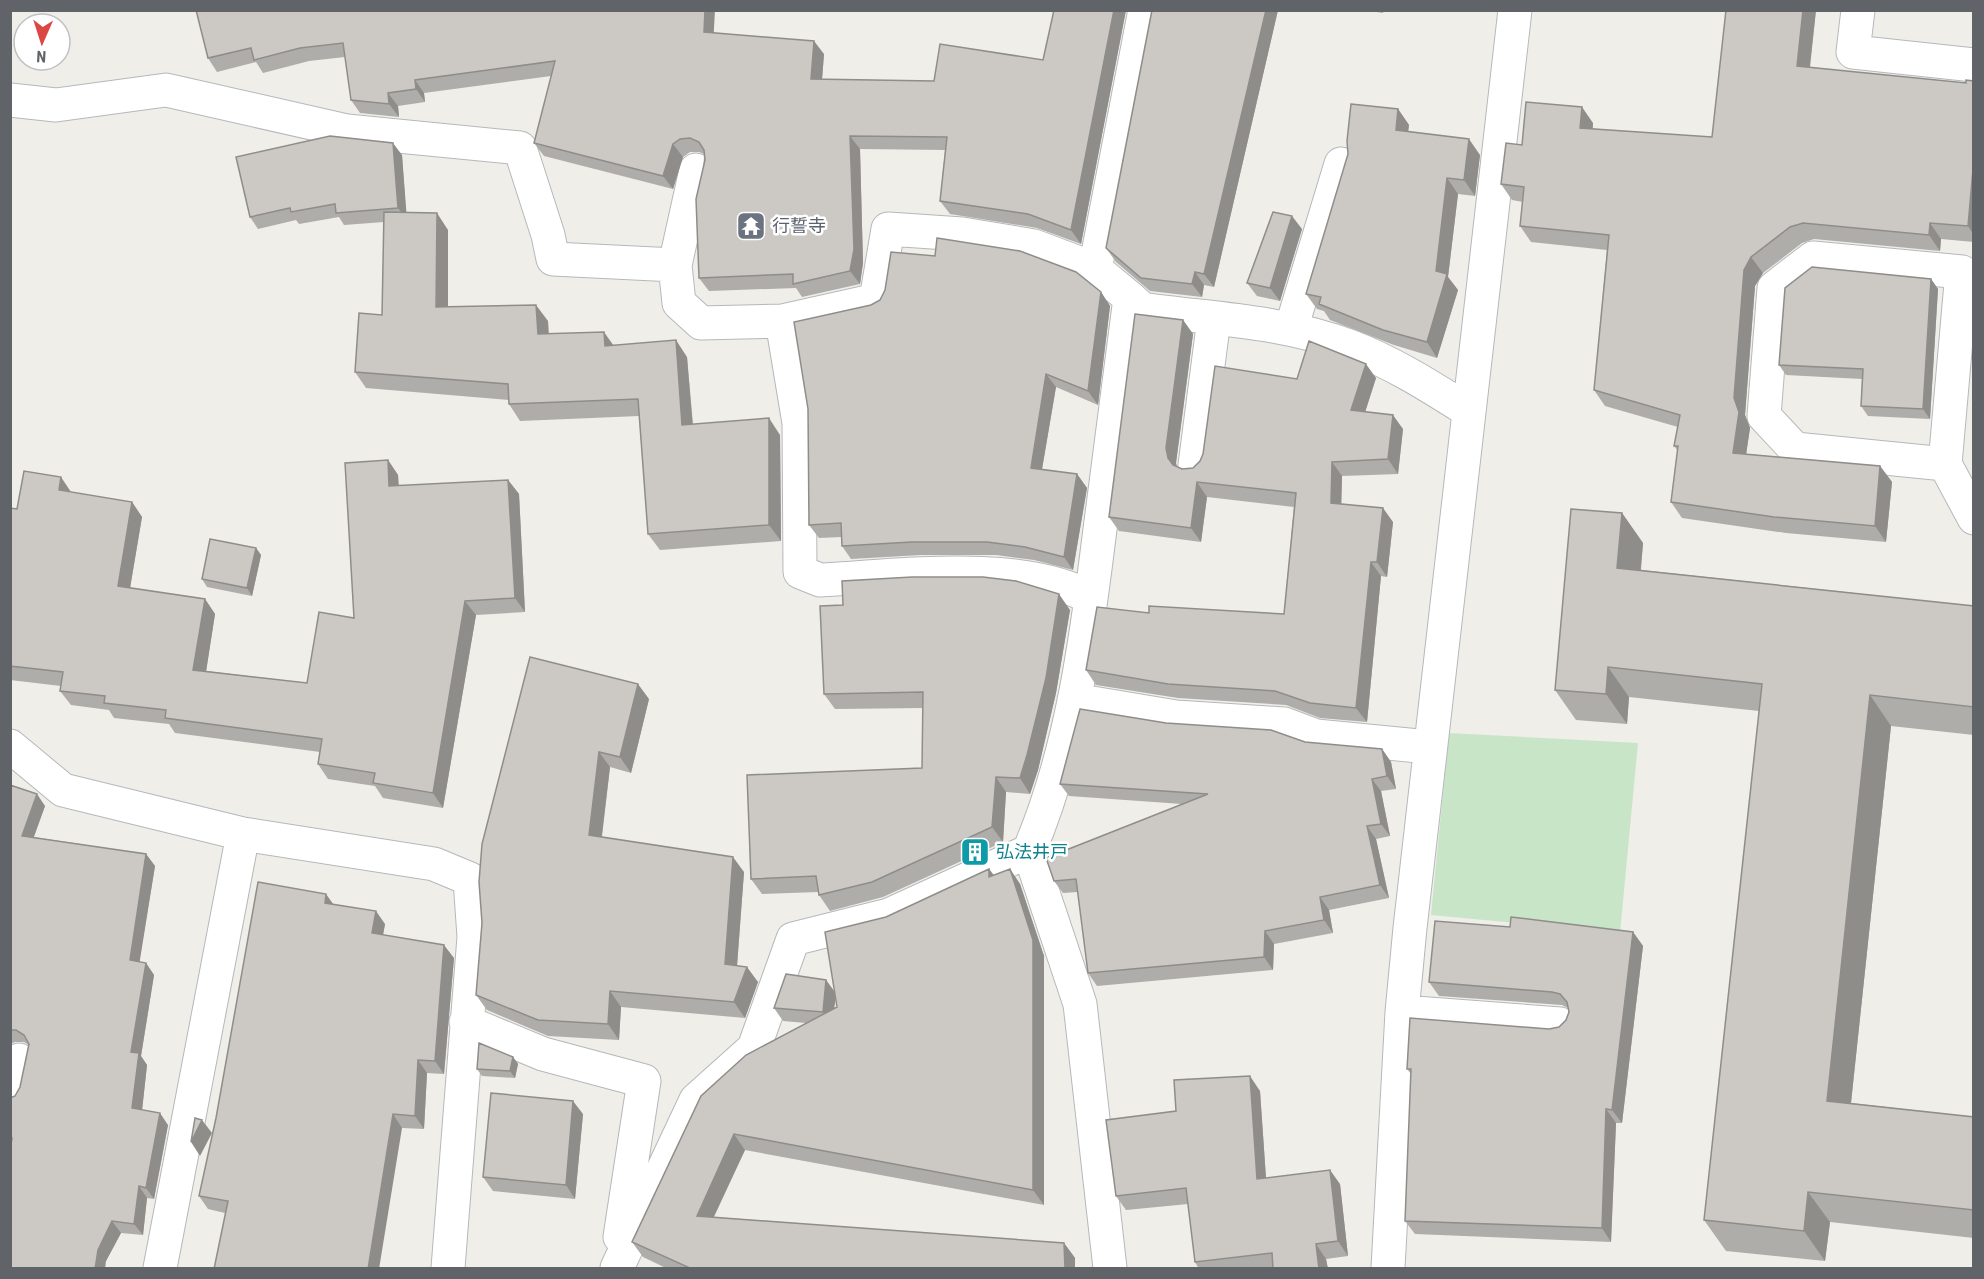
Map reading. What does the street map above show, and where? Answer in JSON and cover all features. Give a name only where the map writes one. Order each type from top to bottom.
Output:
[{"type":"street","points":[[1095,269],[1145,10]]},
{"type":"street","points":[[1388,1269],[1402,1012],[1429,747],[1515,10]]},
{"type":"street","points":[[1858,10],[1853,52],[1974,65]]},
{"type":"street","points":[[10,100],[56,105],[166,90],[347,131],[520,148],[548,235],[553,259],[675,265]]},
{"type":"street","points":[[1291,329],[1341,164]]},
{"type":"street","points":[[696,170],[675,265],[680,303],[701,323],[782,321],[876,300],[888,229],[962,234],[1034,246],[1095,269],[1142,309],[1291,329],[1350,346],[1421,381],[1469,411]]},
{"type":"street","points":[[1945,464],[1796,449],[1788,441],[1764,416],[1774,288],[1813,258],[1962,272],[1945,464],[1974,518]]},
{"type":"street","points":[[616,1269],[696,1100],[754,1047],[793,939],[889,915],[1029,851],[1045,815],[1074,700],[1091,598],[1130,298]]},
{"type":"street","points":[[1195,465],[1214,319]]},
{"type":"street","points":[[782,321],[800,423],[800,572],[820,580],[975,572],[1070,586],[1091,598]]},
{"type":"street","points":[[1074,700],[1176,717],[1284,724],[1316,736],[1429,747]]},
{"type":"street","points":[[10,746],[63,790],[243,834],[434,864],[470,879],[474,937],[448,1269]]},
{"type":"street","points":[[160,1269],[243,834]]},
{"type":"street","points":[[1029,851],[1080,1004],[1110,1269]]},
{"type":"street","points":[[1402,1012],[1560,1024]]},
{"type":"street","points":[[466,1022],[543,1054],[644,1081],[616,1269]]},
{"type":"street","points":[[10,1094],[19,1060]]},
{"type":"green space","points":[[1449,733],[1638,743],[1620,933],[1431,915]]},
{"type":"building","points":[[196,10],[705,10],[704,32],[814,41],[811,79],[934,81],[940,44],[1043,60],[1054,10],[1114,10],[1071,230],[1028,214],[940,201],[947,137],[850,136],[854,249],[850,271],[793,284],[793,274],[699,278],[696,199],[705,160],[704,150],[699,142],[690,138],[680,139],[673,144],[663,176],[534,143],[555,61],[415,80],[416,89],[388,93],[389,104],[351,100],[343,43],[300,48],[254,60],[251,48],[208,58]]},
{"type":"building","points":[[1152,10],[1266,10],[1204,274],[1195,272],[1192,284],[1141,278],[1106,248]]},
{"type":"building","points":[[1726,10],[1803,10],[1797,66],[1966,83],[1966,80],[1974,81],[1974,158],[1968,226],[1930,223],[1929,235],[1803,223],[1790,227],[1751,257],[1744,270],[1734,398],[1739,412],[1733,453],[1880,466],[1875,526],[1774,517],[1671,502],[1678,446],[1674,446],[1680,415],[1594,390],[1609,235],[1520,226],[1524,187],[1501,184],[1506,143],[1522,145],[1526,102],[1582,107],[1580,128],[1712,137]]},
{"type":"building","points":[[1351,104],[1398,109],[1396,130],[1469,139],[1464,180],[1447,178],[1436,271],[1447,274],[1427,342],[1383,330],[1319,304],[1321,297],[1306,294],[1348,154]]},
{"type":"building","points":[[330,136],[393,143],[398,208],[336,213],[335,204],[291,212],[290,208],[250,217],[236,157]]},
{"type":"building","points":[[384,212],[437,213],[436,307],[536,305],[538,334],[604,332],[605,346],[676,340],[682,425],[769,418],[769,525],[648,534],[638,399],[509,404],[508,384],[355,372],[359,313],[382,315]]},
{"type":"building","points":[[1273,212],[1292,216],[1270,288],[1247,283]]},
{"type":"building","points":[[937,238],[1020,251],[1076,272],[1101,292],[1088,391],[1046,374],[1031,468],[1077,474],[1064,557],[1025,547],[987,542],[912,542],[842,546],[841,523],[809,525],[808,409],[794,322],[871,305],[880,300],[885,290],[891,252],[935,256]]},
{"type":"building","points":[[1812,267],[1931,279],[1923,409],[1861,406],[1863,369],[1779,365],[1785,288]]},
{"type":"building","points":[[1135,314],[1183,320],[1166,448],[1168,458],[1173,465],[1182,469],[1193,468],[1203,454],[1215,366],[1297,379],[1309,341],[1366,364],[1351,410],[1393,415],[1388,459],[1332,462],[1331,503],[1383,508],[1377,562],[1371,562],[1356,708],[1310,703],[1275,691],[1168,684],[1086,670],[1097,607],[1149,613],[1149,606],[1284,614],[1296,493],[1197,482],[1191,528],[1109,517]]},
{"type":"building","points":[[388,460],[389,486],[508,480],[515,598],[465,601],[433,793],[373,783],[375,773],[318,764],[322,739],[165,718],[166,710],[104,703],[105,696],[60,691],[63,672],[10,666],[10,508],[17,509],[24,471],[61,477],[59,490],[132,502],[118,586],[205,599],[193,670],[307,683],[319,612],[354,618],[345,463]]},
{"type":"building","points":[[1571,509],[1622,513],[1617,568],[1974,606],[1974,707],[1870,695],[1827,1101],[1974,1117],[1974,1210],[1808,1192],[1804,1231],[1704,1220],[1762,684],[1608,667],[1606,694],[1555,690]]},
{"type":"building","points":[[210,539],[256,548],[247,588],[202,579]]},
{"type":"building","points":[[912,577],[983,577],[1016,581],[1059,594],[1046,678],[1020,778],[996,777],[992,827],[872,882],[819,895],[816,876],[751,879],[747,775],[922,768],[923,692],[824,694],[820,606],[843,605],[842,581]]},
{"type":"building","points":[[530,657],[638,684],[620,757],[599,752],[589,835],[733,857],[725,964],[747,967],[734,1002],[610,991],[608,1024],[538,1020],[476,995],[482,923],[479,882],[482,844]]},
{"type":"building","points":[[1080,709],[1166,723],[1271,730],[1305,742],[1382,749],[1387,776],[1372,779],[1381,824],[1367,826],[1380,885],[1320,897],[1324,920],[1265,931],[1264,957],[1088,973],[1076,879],[1054,881],[1046,858],[1208,794],[1060,784]]},
{"type":"building","points":[[10,785],[37,794],[22,836],[146,854],[130,960],[146,963],[131,1052],[139,1053],[132,1108],[160,1113],[146,1188],[139,1186],[134,1224],[112,1221],[98,1250],[95,1269],[10,1269],[10,1151],[12,1138],[10,1138],[10,1098],[15,1096],[20,1087],[29,1044],[24,1035],[16,1030],[10,1030]]},
{"type":"building","points":[[989,869],[989,877],[1010,869],[1033,940],[1033,1190],[734,1134],[697,1216],[1064,1243],[1065,1269],[692,1269],[632,1242],[701,1096],[746,1055],[837,1007],[825,932],[886,917]]},
{"type":"building","points":[[258,882],[326,894],[325,903],[376,911],[372,933],[444,945],[435,1061],[418,1060],[415,1116],[393,1114],[368,1269],[214,1269],[228,1201],[199,1196],[216,1118]]},
{"type":"building","points":[[1511,917],[1633,932],[1612,1110],[1606,1109],[1602,1228],[1405,1221],[1411,1069],[1407,1069],[1410,1018],[1549,1029],[1559,1027],[1566,1020],[1569,1012],[1567,1002],[1560,994],[1552,992],[1429,982],[1435,921],[1510,927]]},
{"type":"building","points":[[786,974],[826,980],[823,1012],[774,1008]]},
{"type":"building","points":[[479,1043],[513,1057],[510,1071],[477,1069]]},
{"type":"building","points":[[1250,1076],[1257,1179],[1330,1170],[1338,1241],[1316,1244],[1319,1269],[1273,1269],[1272,1253],[1195,1262],[1186,1188],[1116,1196],[1106,1120],[1176,1111],[1174,1080]]},
{"type":"building","points":[[491,1093],[573,1101],[566,1185],[483,1177]]},
{"type":"building","points":[[195,1118],[202,1120],[191,1142]]},
{"type":"place","name":"行誓寺","points":[[751,226]]},
{"type":"place","name":"弘法井戸","points":[[975,852]]}]
